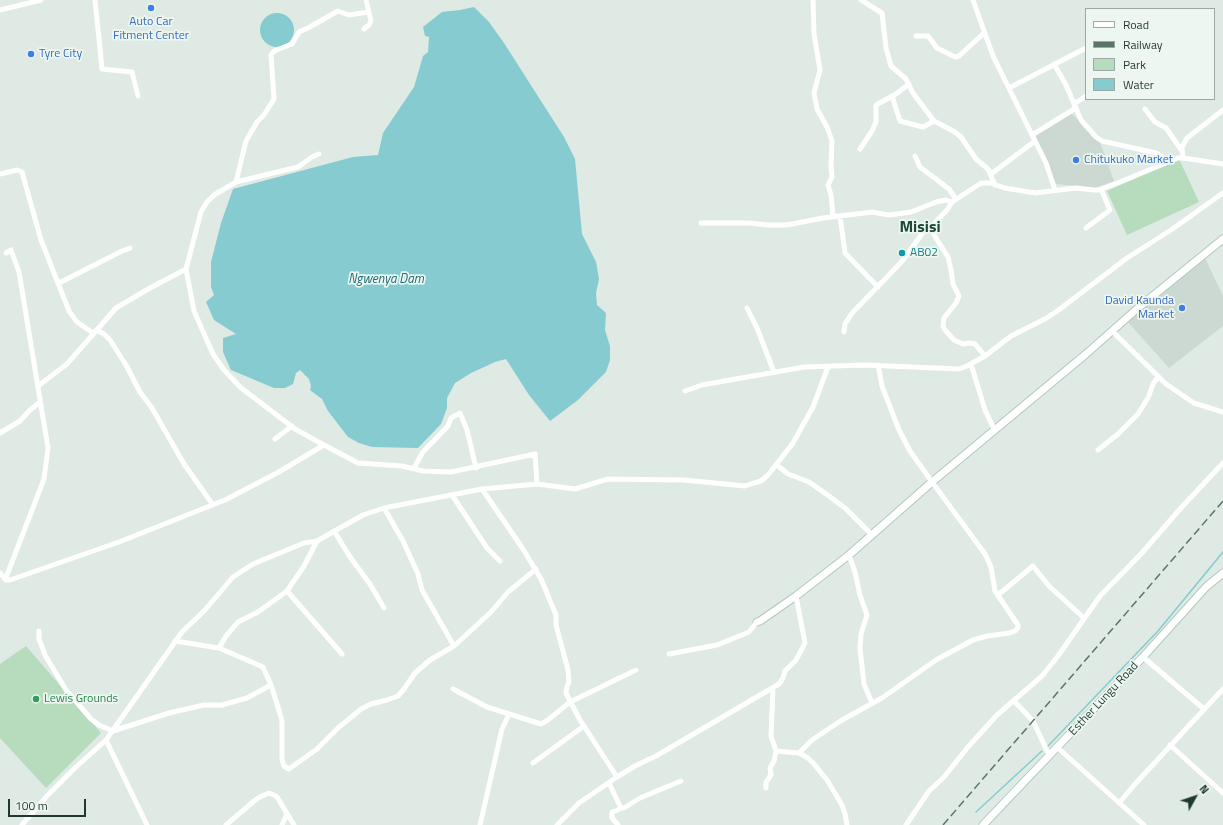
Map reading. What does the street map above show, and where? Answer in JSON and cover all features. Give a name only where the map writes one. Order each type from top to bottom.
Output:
[{"type":"street","points":[[0,10],[41,0]]},
{"type":"street","points":[[95,0],[102,69],[132,72],[138,96]]},
{"type":"street","points":[[364,30],[370,25],[366,0]]},
{"type":"street","points":[[813,0],[814,34],[820,70],[814,93],[817,109],[827,127],[832,141],[832,177],[828,185],[831,195],[832,217]]},
{"type":"street","points":[[861,0],[882,13],[888,58],[891,66],[909,84],[913,93],[934,121],[955,132],[961,137],[976,159],[985,165],[995,184]]},
{"type":"street","points":[[973,0],[993,56],[1046,164],[1055,190]]},
{"type":"street","points":[[236,182],[246,141],[256,122],[264,115],[274,99],[271,55],[274,51],[292,44],[299,32],[338,11],[349,14],[368,12]]},
{"type":"street","points":[[916,36],[928,36],[938,48],[955,57],[959,56],[984,33]]},
{"type":"street","points":[[1009,88],[1085,48]]},
{"type":"street","points":[[1054,64],[1066,85],[1081,120],[1096,137],[1102,141],[1156,153],[1162,156],[1166,162]]},
{"type":"street","points":[[860,149],[872,132],[876,122],[877,116],[875,106],[909,84]]},
{"type":"street","points":[[892,96],[900,121],[922,127],[934,121]]},
{"type":"street","points":[[1032,135],[1075,106],[1085,97]]},
{"type":"street","points":[[1145,109],[1155,122],[1166,128],[1182,155]]},
{"type":"street","points":[[1182,155],[1184,142],[1187,138],[1223,110]]},
{"type":"street","points":[[990,174],[1035,141]]},
{"type":"street","points":[[319,154],[312,156],[298,166],[236,182],[214,195],[207,202],[201,212],[186,269],[194,311],[213,354],[224,370],[240,387],[292,426],[324,445],[358,462],[414,468],[423,471],[451,472],[476,468],[535,454],[537,484]]},
{"type":"street","points":[[844,332],[845,324],[848,319],[909,253],[924,231],[931,228],[954,200],[981,184],[995,184],[1005,188],[1031,192],[1076,188],[1094,190],[1120,182],[1182,155],[1223,164]]},
{"type":"street","points":[[915,156],[920,167],[949,189],[954,200]]},
{"type":"street","points":[[0,174],[17,170],[22,172],[41,240],[69,311],[77,322],[88,331],[104,334],[110,340],[122,358],[140,392],[152,408],[184,464],[213,505]]},
{"type":"street","points":[[1086,228],[1110,210],[1101,189]]},
{"type":"street","points":[[685,391],[702,385],[804,367],[828,367],[852,364],[959,368],[971,364],[985,356],[1011,336],[1056,312],[1127,258],[1171,230],[1223,193]]},
{"type":"street","points":[[701,223],[788,225],[872,212],[889,215],[911,212],[942,200],[954,200]]},
{"type":"street","points":[[840,216],[845,253],[878,287]]},
{"type":"street","points":[[931,228],[948,257],[953,284],[959,296],[956,303],[944,318],[943,326],[954,340],[963,344],[969,342],[975,344],[985,356]]},
{"type":"street","points":[[669,654],[717,645],[749,632],[757,622],[796,596],[848,555],[1160,289],[1223,239]]},
{"type":"street","points":[[59,283],[130,248]]},
{"type":"street","points":[[6,253],[11,250],[19,272],[48,448],[44,479],[6,580]]},
{"type":"street","points":[[38,386],[67,364],[116,308],[186,269]]},
{"type":"street","points":[[747,308],[774,372]]},
{"type":"street","points":[[1112,331],[1166,384],[1203,407],[1223,412]]},
{"type":"street","points":[[971,364],[985,410],[994,430]]},
{"type":"street","points":[[799,753],[812,740],[842,720],[899,687],[936,660],[973,640],[987,636],[1010,633],[1018,628],[1018,625],[998,594],[993,582],[991,567],[985,554],[910,451],[899,430],[882,386],[878,365]]},
{"type":"street","points":[[22,825],[47,796],[106,740],[185,629],[205,610],[233,577],[258,562],[304,543],[316,541],[363,516],[384,508],[482,489],[537,484],[575,489],[608,479],[684,480],[745,486],[761,481],[777,465],[793,443],[813,407],[828,367]]},
{"type":"street","points":[[1098,450],[1118,434],[1138,414],[1158,377]]},
{"type":"street","points":[[0,433],[20,422],[28,411],[40,402]]},
{"type":"street","points":[[414,468],[423,452],[448,426],[451,418],[460,412],[467,430],[476,468]]},
{"type":"street","points":[[275,439],[292,426]]},
{"type":"street","points":[[6,580],[10,580],[119,542],[225,500],[277,473],[324,445]]},
{"type":"street","points":[[906,825],[929,791],[944,777],[968,746],[997,715],[1014,702],[1042,676],[1058,656],[1100,596],[1141,554],[1180,509],[1223,464]]},
{"type":"street","points":[[777,465],[788,474],[809,482],[829,496],[845,508],[872,535]]},
{"type":"street","points":[[482,489],[536,569],[546,590],[556,615],[556,625],[568,670],[569,682],[566,693],[584,726],[617,777]]},
{"type":"street","points":[[452,495],[486,548],[500,561]]},
{"type":"street","points":[[384,508],[403,541],[418,574],[422,590],[454,646]]},
{"type":"street","points":[[334,531],[350,557],[370,584],[384,608]]},
{"type":"street","points":[[219,648],[226,636],[238,622],[258,612],[287,591],[304,566],[316,541]]},
{"type":"street","points":[[848,555],[855,572],[860,595],[867,615],[861,634],[860,648],[864,684],[872,704]]},
{"type":"street","points":[[998,594],[1033,566],[1049,586],[1084,618]]},
{"type":"street","points":[[175,641],[219,648],[263,667],[271,685],[282,721],[282,760],[284,766],[289,769],[317,749],[338,728],[361,709],[371,704],[398,696],[420,669],[430,660],[454,646],[491,612],[505,594],[536,569]]},
{"type":"street","points":[[0,573],[6,580]]},
{"type":"street","name":"Esther Lungu Road","points":[[983,825],[1049,755],[1058,748],[1206,587],[1223,573]]},
{"type":"street","points":[[287,591],[342,654]]},
{"type":"street","points":[[557,825],[580,802],[617,777],[773,688],[781,681],[785,671],[796,660],[805,643],[796,596]]},
{"type":"street","points":[[39,631],[39,639],[45,655],[66,690],[91,719],[99,725],[113,731],[169,713],[204,705],[222,705],[248,698],[271,685]]},
{"type":"street","points":[[1143,657],[1204,709]]},
{"type":"street","points":[[453,689],[486,707],[541,724],[570,702],[636,670]]},
{"type":"street","points":[[766,788],[766,782],[771,775],[770,768],[774,761],[776,751],[771,736],[773,688]]},
{"type":"street","points":[[1119,803],[1170,745],[1223,689]]},
{"type":"street","points":[[1014,702],[1033,721],[1049,755]]},
{"type":"street","points":[[480,825],[502,729],[509,714]]},
{"type":"street","points":[[533,763],[584,726]]},
{"type":"street","points":[[106,740],[147,825]]},
{"type":"street","points":[[1170,745],[1223,793]]},
{"type":"street","points":[[1058,748],[1144,825]]},
{"type":"street","points":[[776,751],[799,753],[808,758],[827,780],[844,809],[847,825]]},
{"type":"street","points":[[618,825],[612,818],[612,812],[620,808],[624,808],[640,798],[681,781]]},
{"type":"street","points":[[609,783],[620,808]]},
{"type":"street","points":[[226,825],[254,801],[269,794],[274,794],[277,797],[294,825]]},
{"type":"street","points":[[282,825],[287,814]]},
{"type":"shaded area","name":"Chitukuko Market","points":[[1070,112],[1099,139],[1114,181],[1095,188],[1056,184],[1035,135]]},
{"type":"shaded area","name":"David Kaunda Market","points":[[1205,258],[1223,296],[1223,326],[1169,368],[1126,320]]},
{"type":"green space","points":[[1179,159],[1199,202],[1127,235],[1107,191]]},
{"type":"green space","name":"Lewis Grounds","points":[[26,646],[101,733],[46,788],[0,738],[0,664]]},
{"type":"water","name":"Ngwenya Dam","points":[[474,7],[489,22],[504,43],[564,137],[575,159],[582,234],[596,262],[599,279],[596,293],[597,305],[606,313],[605,330],[610,346],[610,360],[606,372],[578,400],[550,421],[529,395],[506,359],[495,362],[471,373],[455,383],[447,398],[447,408],[441,424],[418,448],[372,447],[359,443],[348,437],[328,411],[322,399],[310,390],[311,386],[309,379],[300,370],[296,373],[293,384],[285,388],[274,388],[231,370],[223,352],[223,338],[236,334],[214,320],[206,302],[214,295],[211,287],[211,262],[221,223],[233,189],[353,157],[378,155],[383,133],[414,87],[423,56],[428,52],[429,37],[425,36],[423,27],[442,12]]},
{"type":"water","points":[[274,13],[280,13],[284,14],[291,20],[294,30],[293,37],[287,44],[280,47],[274,47],[270,46],[263,40],[260,33],[260,27],[261,23],[267,16]]},
{"type":"waterway","points":[[1048,746],[1158,631],[1223,552]]},
{"type":"waterway","points":[[976,812],[1042,751]]},
{"type":"railway","points":[[943,825],[1223,501]]},
{"type":"place","name":"Auto Car Fitment Center","points":[[151,8]]},
{"type":"place","name":"Tyre City","points":[[31,54]]},
{"type":"place","name":"Chitukuko Market","points":[[1076,160]]},
{"type":"place","name":"AB02","points":[[902,253]]},
{"type":"place","name":"David Kaunda Market","points":[[1182,308]]},
{"type":"place","name":"Lewis Grounds","points":[[36,699]]},
{"type":"district","name":"Misisi","points":[[920,228]]}]
